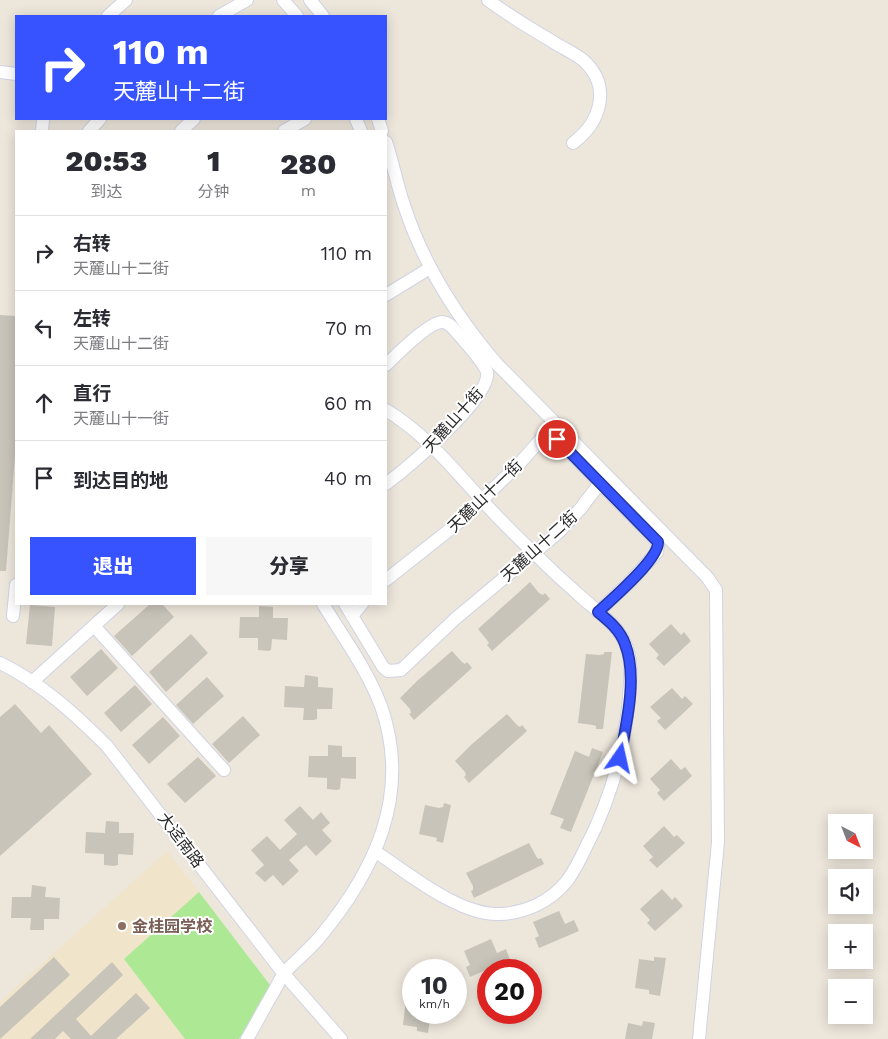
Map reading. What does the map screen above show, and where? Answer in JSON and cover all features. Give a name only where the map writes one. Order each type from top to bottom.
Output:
[{"type":"street","points":[[109,15],[126,0]]},
{"type":"street","points":[[221,15],[248,0]]},
{"type":"street","points":[[283,0],[296,15]]},
{"type":"street","points":[[310,0],[322,15]]},
{"type":"street","points":[[488,0],[514,19],[582,60],[592,70],[598,83],[600,97],[598,111],[593,124],[585,134],[573,143]]},
{"type":"street","points":[[0,72],[15,74]]},
{"type":"street","points":[[90,130],[99,120]]},
{"type":"street","points":[[182,130],[193,120]]},
{"type":"street","points":[[286,130],[304,120]]},
{"type":"street","points":[[387,146],[404,205],[430,268],[454,308],[472,333],[496,363],[707,577],[716,590],[718,842],[699,1039]]},
{"type":"street","points":[[387,294],[430,268]]},
{"type":"street","name":"天麓山十街","points":[[387,364],[404,347],[438,323],[443,322],[448,323],[487,372],[487,380],[483,388],[471,403],[433,445],[387,483]]},
{"type":"street","points":[[376,852],[461,907],[480,913],[518,912],[537,905],[553,894],[567,880],[595,830],[610,795],[627,721],[630,663],[625,643],[614,625],[535,554],[482,500],[433,445],[387,411]]},
{"type":"street","name":"天麓山十一街","points":[[387,579],[458,523],[520,463],[542,438],[550,435],[557,439],[600,483]]},
{"type":"street","points":[[598,612],[629,584],[657,552],[658,547],[655,539],[600,483]]},
{"type":"street","name":"天麓山十二街","points":[[352,616],[383,667],[388,670],[401,670],[481,597],[535,554],[559,532],[600,483]]},
{"type":"street","points":[[13,616],[15,595]]},
{"type":"street","points":[[247,1039],[284,974],[312,946],[333,921],[360,882],[376,852],[386,821],[391,796],[392,771],[389,738],[381,706],[375,691],[324,605]]},
{"type":"street","points":[[345,605],[352,616],[361,605]]},
{"type":"street","points":[[32,682],[94,626],[106,609]]},
{"type":"street","points":[[94,626],[224,770]]},
{"type":"street","name":"大迳南路","points":[[0,663],[32,682],[76,716],[107,746],[284,974],[341,1039]]},
{"type":"shaded area","name":"金桂园学校","points":[[167,851],[199,892],[124,959],[185,1039],[0,1039],[0,1002]]},
{"type":"green space","points":[[199,892],[270,985],[239,1039],[185,1039],[124,959]]},
{"type":"building","points":[[0,315],[15,316],[15,456],[6,571],[0,571]]},
{"type":"building","points":[[530,582],[539,593],[543,595],[545,593],[550,599],[492,651],[487,645],[489,643],[478,629]]},
{"type":"building","points":[[30,605],[55,607],[52,646],[26,644]]},
{"type":"building","points":[[149,605],[163,605],[174,617],[132,656],[114,636]]},
{"type":"building","points":[[259,606],[273,607],[273,618],[288,618],[287,640],[272,639],[271,650],[268,651],[258,650],[258,638],[239,638],[240,617],[259,617]]},
{"type":"building","points":[[671,624],[681,635],[684,632],[691,641],[664,666],[656,658],[659,655],[649,644]]},
{"type":"building","points":[[191,634],[208,653],[166,692],[149,672]]},
{"type":"building","points":[[101,649],[118,668],[87,696],[70,677]]},
{"type":"building","points":[[452,651],[462,662],[465,664],[467,662],[472,668],[414,720],[409,714],[411,713],[410,709],[400,698]]},
{"type":"building","points":[[604,652],[612,652],[603,729],[596,729],[596,726],[593,725],[578,723],[586,654],[600,655],[604,654]]},
{"type":"building","points":[[305,675],[318,677],[318,687],[333,688],[332,709],[317,709],[317,719],[314,720],[303,720],[304,708],[284,707],[285,686],[304,687]]},
{"type":"building","points":[[207,677],[224,696],[193,724],[176,705]]},
{"type":"building","points":[[135,685],[152,704],[121,732],[104,713]]},
{"type":"building","points":[[672,688],[682,699],[685,696],[693,704],[665,730],[657,721],[661,718],[650,707]]},
{"type":"building","points":[[15,704],[41,733],[49,725],[92,774],[0,856],[0,717]]},
{"type":"building","points":[[507,714],[517,725],[520,727],[522,725],[527,731],[469,783],[464,777],[466,775],[465,772],[455,761]]},
{"type":"building","points":[[243,716],[260,735],[229,763],[212,744]]},
{"type":"building","points":[[163,717],[180,736],[149,764],[132,745]]},
{"type":"building","points":[[328,745],[342,746],[342,757],[356,757],[356,779],[341,778],[340,789],[337,790],[327,789],[327,778],[308,777],[309,756],[328,756]]},
{"type":"building","points":[[592,748],[603,752],[571,832],[560,828],[564,819],[550,814],[575,751],[589,757]]},
{"type":"building","points":[[198,757],[216,776],[185,803],[167,784]]},
{"type":"building","points":[[671,759],[681,770],[685,767],[692,776],[664,801],[657,793],[660,790],[650,779]]},
{"type":"building","points":[[444,803],[451,805],[443,843],[436,841],[437,838],[419,834],[425,805],[439,808],[443,807]]},
{"type":"building","points":[[300,806],[313,820],[321,812],[330,823],[322,830],[332,841],[316,856],[306,845],[289,860],[299,871],[283,886],[273,875],[265,882],[255,873],[264,865],[251,850],[267,836],[280,850],[297,834],[284,820]]},
{"type":"building","points":[[106,821],[119,822],[119,833],[134,833],[133,855],[118,854],[118,865],[114,866],[104,865],[104,854],[85,853],[86,832],[105,833]]},
{"type":"building","points":[[664,826],[674,837],[677,835],[685,843],[657,868],[649,860],[653,857],[643,846]]},
{"type":"building","points":[[529,843],[538,859],[541,858],[544,864],[474,898],[471,891],[473,886],[466,873]]},
{"type":"building","points":[[32,885],[46,887],[45,897],[60,898],[59,919],[44,919],[44,930],[30,930],[31,918],[11,918],[12,897],[31,897]]},
{"type":"building","points":[[662,889],[672,900],[675,897],[683,906],[655,931],[647,923],[650,920],[640,909]]},
{"type":"building","points":[[559,911],[565,924],[574,920],[579,931],[539,948],[535,938],[539,936],[533,922]]},
{"type":"building","points":[[491,939],[497,953],[506,949],[510,959],[477,959],[477,974],[470,977],[467,966],[470,965],[464,951]]},
{"type":"building","points":[[54,957],[70,975],[0,1039],[0,1007]]},
{"type":"building","points":[[654,957],[666,958],[660,996],[649,994],[649,990],[635,988],[639,959],[654,961]]},
{"type":"building","points":[[112,962],[123,975],[76,1019],[91,1036],[136,993],[150,1008],[116,1039],[71,1039],[63,1031],[55,1039],[30,1039]]},
{"type":"building","points":[[643,1021],[655,1023],[652,1039],[625,1039],[628,1023],[642,1026]]},
{"type":"building","points":[[429,1024],[428,1033],[417,1031],[417,1027],[403,1025]]},
{"type":"place","name":"金桂园学校","points":[[122,926]]},
{"type":"route","points":[[557,439],[658,542],[657,552],[629,584],[598,612],[614,625],[625,643],[630,663],[627,721],[620,758]]}]
